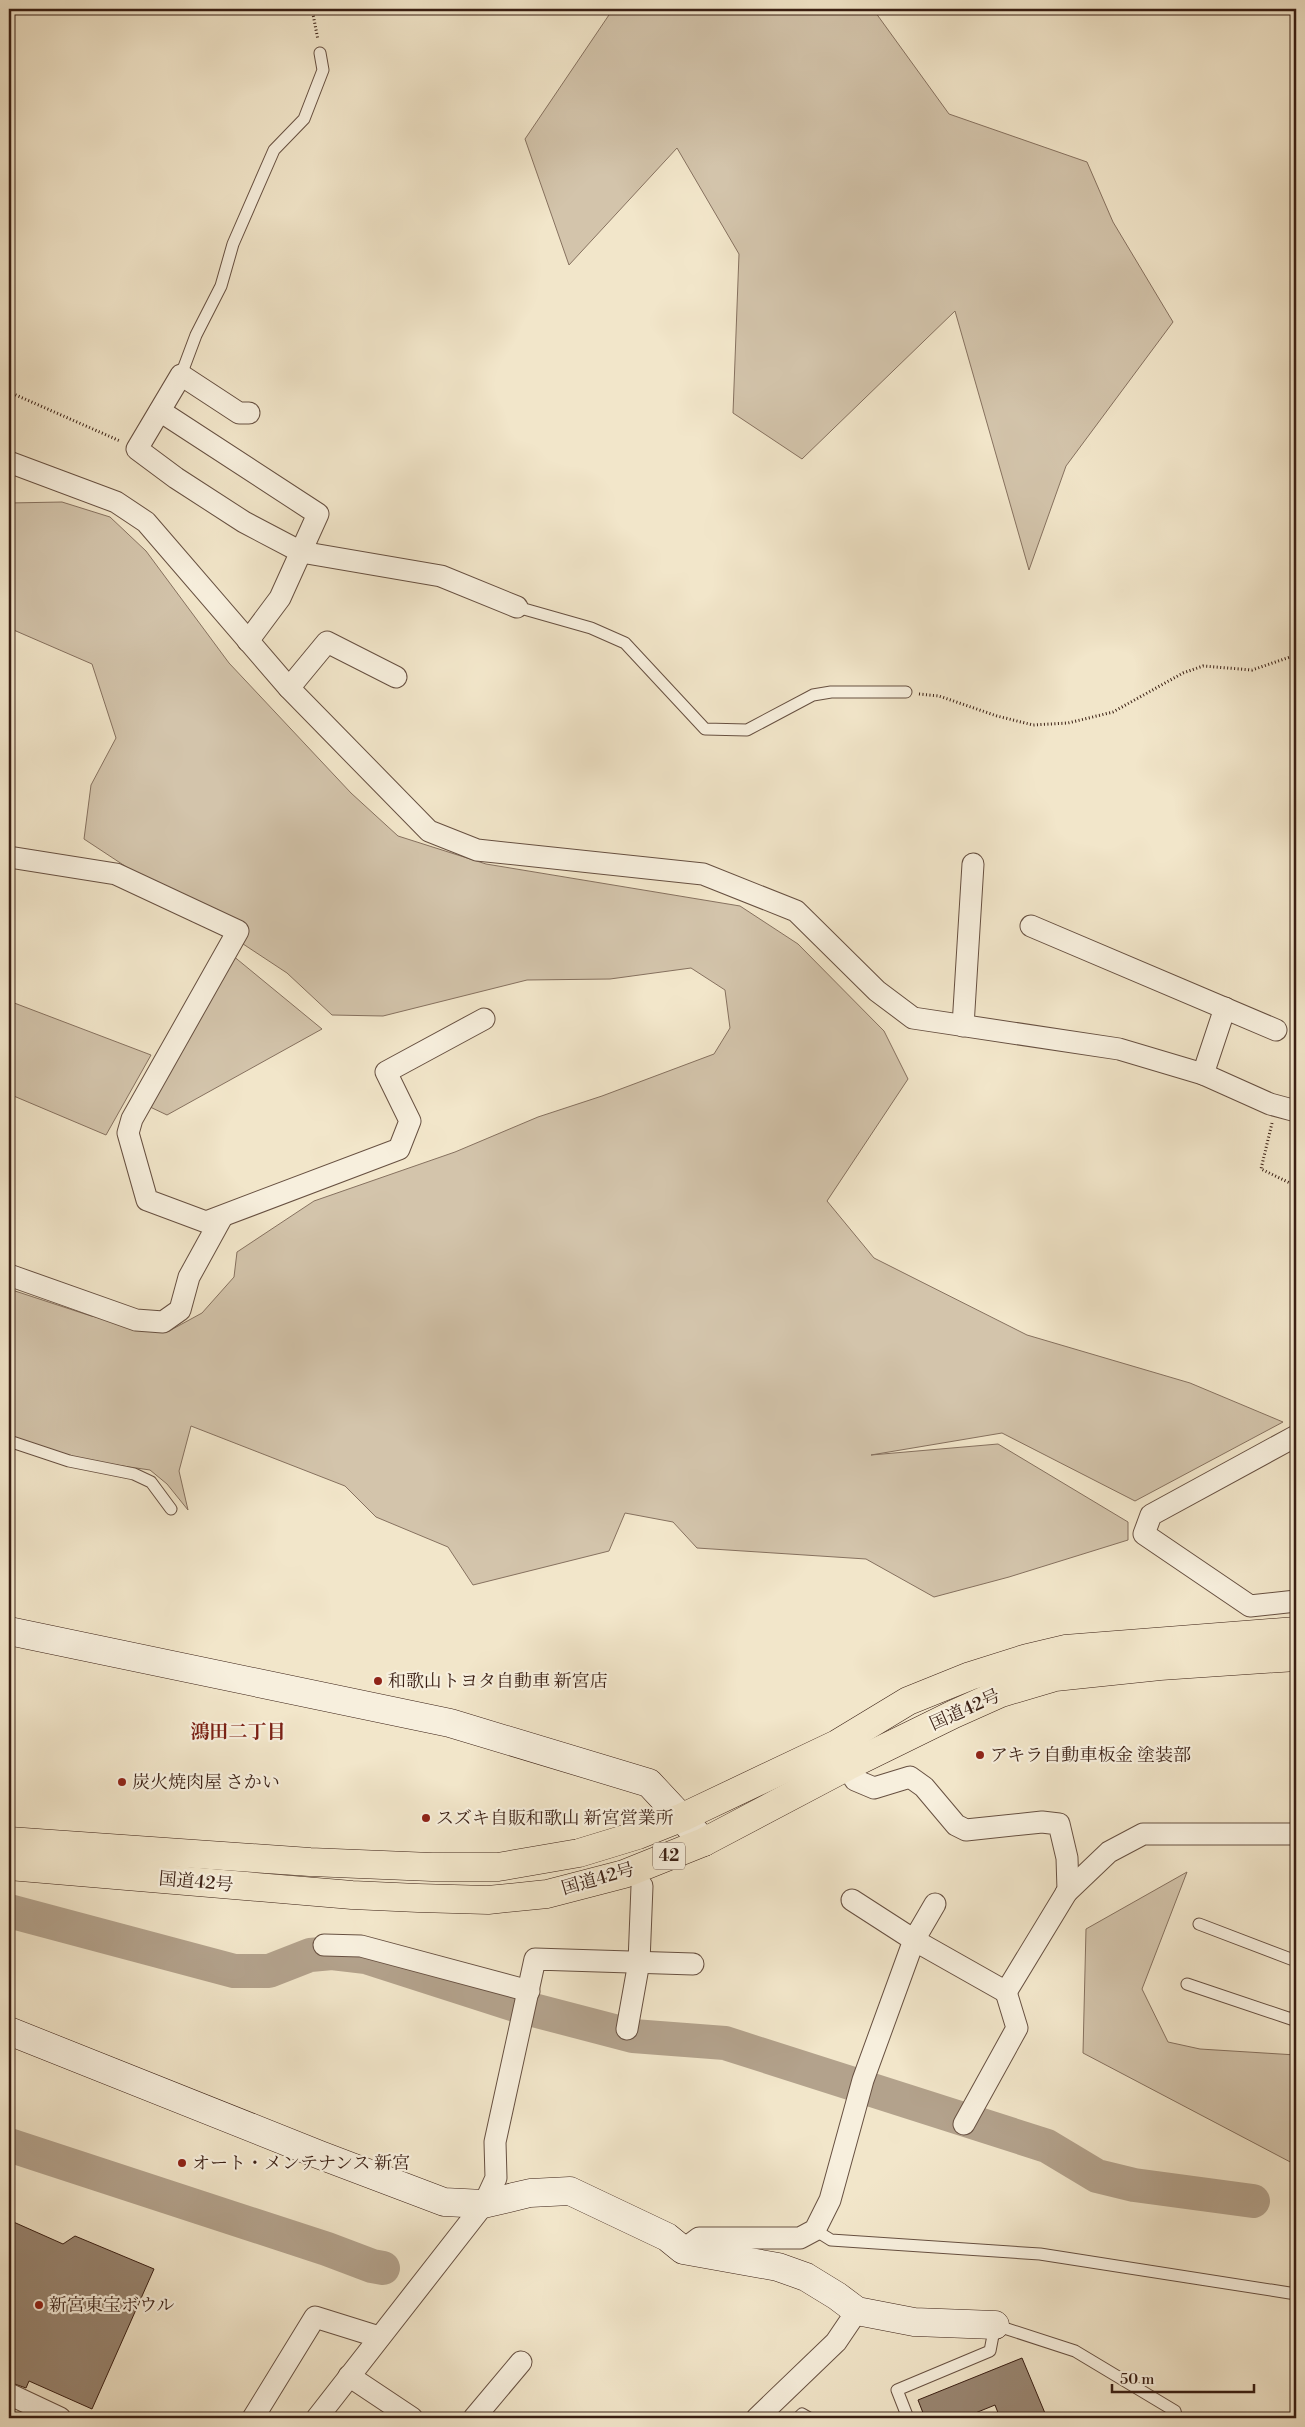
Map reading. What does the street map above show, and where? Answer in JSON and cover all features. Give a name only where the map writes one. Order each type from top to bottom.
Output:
[{"type":"highway","name":"国道42号","points":[[9,1866],[352,1895],[488,1900],[547,1894],[624,1874],[704,1842],[843,1755],[908,1702],[970,1676],[1027,1658],[1065,1649],[1296,1631]]},
{"type":"highway","name":"国道42号","points":[[9,1841],[310,1862],[432,1867],[498,1867],[579,1853],[638,1835],[954,1714],[1001,1693],[1055,1677],[1160,1666],[1296,1657]]},
{"type":"street","points":[[249,413],[239,413],[182,375],[137,449],[176,478],[244,522],[301,552],[441,576],[517,607]]},
{"type":"street","points":[[160,411],[318,514],[280,598],[248,641]]},
{"type":"street","points":[[9,462],[116,502],[146,522],[289,688],[429,831],[477,850],[703,874],[796,911],[877,991],[913,1018],[1118,1049],[1203,1074],[1276,1105],[1296,1111]]},
{"type":"street","points":[[289,688],[327,642],[396,677]]},
{"type":"street","points":[[9,857],[116,874],[238,931],[132,1119],[128,1133],[147,1200],[206,1222],[399,1149],[410,1121],[386,1072],[484,1020]]},
{"type":"street","points":[[963,1026],[973,864]]},
{"type":"street","points":[[1031,926],[1276,1030]]},
{"type":"street","points":[[1203,1074],[1225,1008]]},
{"type":"street","points":[[9,1276],[136,1320],[163,1322],[180,1310],[189,1277],[222,1217]]},
{"type":"street","points":[[1296,1436],[1151,1515],[1144,1534],[1250,1606],[1296,1601]]},
{"type":"street","points":[[9,1631],[450,1723],[649,1784],[683,1817],[704,1842]]},
{"type":"street","points":[[843,1755],[855,1780],[874,1788],[910,1777],[924,1787],[956,1825],[966,1830],[1042,1822],[1059,1824],[1067,1858],[1068,1890],[1006,1992]]},
{"type":"street","points":[[1066,1893],[1109,1852],[1143,1834],[1296,1834]]},
{"type":"street","points":[[627,2029],[639,1962],[642,1886]]},
{"type":"street","points":[[852,1900],[914,1940],[1006,1992],[1017,2028],[964,2124]]},
{"type":"street","points":[[683,2250],[699,2238],[800,2238],[815,2230],[830,2200],[861,2087],[914,1940],[935,1904]]},
{"type":"street","points":[[324,1945],[361,1946],[529,1992]]},
{"type":"street","points":[[317,2418],[484,2204],[496,2178],[495,2142],[535,1959],[692,1964]]},
{"type":"street","points":[[9,2031],[320,2155],[444,2202],[484,2204],[530,2193],[570,2191],[667,2237],[683,2250],[778,2267],[806,2277],[837,2296],[857,2312],[914,2322],[995,2325]]},
{"type":"street","points":[[757,2418],[836,2342],[857,2312]]},
{"type":"street","points":[[253,2418],[315,2317],[380,2337]]},
{"type":"street","points":[[474,2418],[521,2362]]},
{"type":"street","points":[[349,2376],[412,2418]]},
{"type":"street","points":[[9,2394],[60,2418]]},
{"type":"lane","points":[[182,375],[196,335],[221,286],[233,244],[274,150],[304,119],[323,70],[320,53]]},
{"type":"lane","points":[[517,607],[592,628],[625,643],[705,729],[747,730],[813,695],[831,692],[906,692]]},
{"type":"lane","points":[[9,1441],[69,1462],[134,1474],[151,1482],[171,1509]]},
{"type":"lane","points":[[1199,1924],[1296,1961]]},
{"type":"lane","points":[[1187,1984],[1294,2020],[1296,2013]]},
{"type":"lane","points":[[815,2230],[831,2240],[1040,2254],[1296,2294]]},
{"type":"lane","points":[[908,2418],[897,2390],[990,2351],[995,2325],[1075,2351],[1175,2411],[1177,2418]]},
{"type":"lane","points":[[798,2418],[802,2414],[809,2418]]},
{"type":"path","points":[[312,9],[320,53]]},
{"type":"path","points":[[9,392],[137,449]]},
{"type":"path","points":[[906,692],[939,696],[997,716],[1032,725],[1068,723],[1113,712],[1182,673],[1203,666],[1252,670],[1296,655]]},
{"type":"path","points":[[1276,1105],[1261,1169],[1296,1186]]},
{"type":"shaded area","points":[[613,9],[873,9],[949,114],[1087,162],[1113,222],[1173,322],[1066,466],[1029,570],[955,311],[802,459],[733,413],[739,254],[677,148],[569,265],[525,139]]},
{"type":"shaded area","points":[[62,502],[110,517],[146,551],[229,663],[351,793],[398,836],[486,864],[740,906],[798,944],[884,1031],[908,1079],[827,1201],[874,1258],[1027,1335],[1190,1383],[1283,1422],[1135,1501],[1002,1433],[871,1455],[998,1444],[1128,1522],[1128,1540],[1009,1577],[934,1597],[866,1559],[697,1548],[673,1522],[625,1513],[609,1551],[473,1585],[448,1547],[376,1517],[345,1486],[191,1426],[179,1471],[188,1510],[167,1484],[150,1470],[75,1459],[9,1442],[9,1289],[91,1316],[169,1331],[202,1313],[234,1277],[237,1252],[314,1201],[455,1152],[538,1117],[602,1096],[714,1054],[730,1028],[725,990],[691,968],[610,979],[527,980],[383,1016],[332,1015],[287,973],[84,839],[91,785],[116,738],[92,664],[9,628],[9,503]]},
{"type":"shaded area","points":[[232,955],[322,1029],[167,1115],[148,1106]]},
{"type":"shaded area","points":[[9,1001],[151,1055],[106,1135],[9,1094]]},
{"type":"shaded area","points":[[1187,1872],[1142,1989],[1168,2042],[1200,2049],[1296,2055],[1296,2165],[1083,2053],[1086,1929]]},
{"type":"building","points":[[9,2220],[63,2244],[75,2236],[154,2269],[92,2409],[29,2381],[26,2388],[9,2382]]},
{"type":"building","points":[[1022,2358],[1047,2418],[1000,2418],[995,2405],[963,2418],[925,2418],[918,2400]]},
{"type":"waterway","points":[[9,1911],[234,1971],[269,1971],[310,1955],[332,1953],[366,1957],[518,2006],[633,2036],[725,2043],[1047,2146],[1097,2176],[1134,2185],[1253,2201]]},
{"type":"waterway","points":[[9,2145],[327,2249],[372,2266],[383,2268]]},
{"type":"place","name":"和歌山トヨタ自動車 新宮店","points":[[378,1681]]},
{"type":"place","name":"アキラ自動車板金 塗装部","points":[[980,1755]]},
{"type":"place","name":"炭火焼肉屋 さかい","points":[[122,1782]]},
{"type":"place","name":"スズキ自販和歌山 新宮営業所","points":[[426,1818]]},
{"type":"place","name":"オート・メンテナンス 新宮","points":[[182,2163]]},
{"type":"place","name":"新宮東宝ボウル","points":[[39,2305]]},
{"type":"district","name":"鴻田二丁目","points":[[238,1732]]}]
